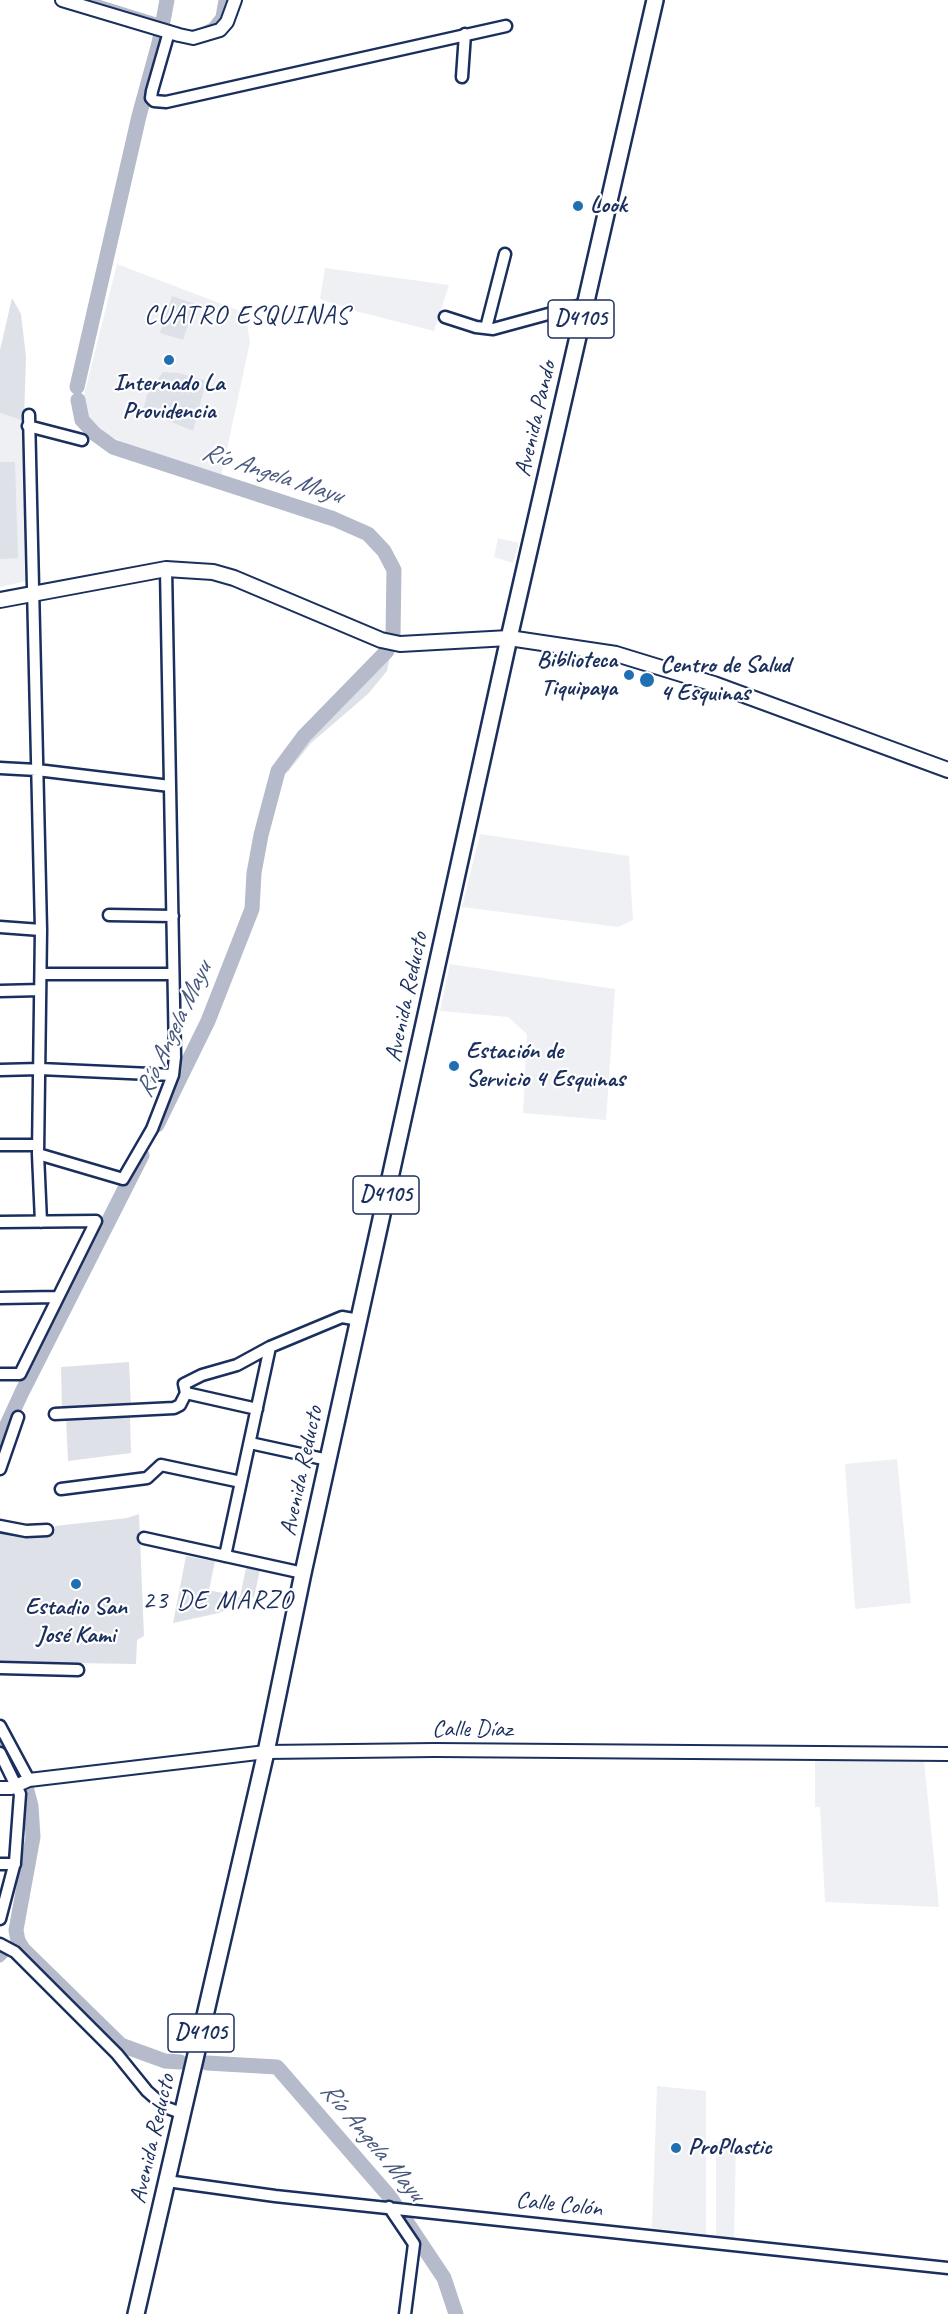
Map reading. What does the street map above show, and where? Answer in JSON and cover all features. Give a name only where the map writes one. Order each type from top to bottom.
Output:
[{"type":"main road","name":"Avenida Pando","points":[[509,638],[590,306],[656,0]]},
{"type":"main road","points":[[0,600],[166,569],[213,572],[234,578],[381,640],[400,644],[509,638],[616,654],[714,684],[948,770]]},
{"type":"main road","name":"Avenida Reducto","points":[[136,2314],[266,1752],[303,1573],[509,638]]},
{"type":"street","points":[[62,0],[193,38],[220,30],[227,22],[236,0]]},
{"type":"street","points":[[169,32],[152,91],[153,101],[166,102],[506,26]]},
{"type":"street","points":[[462,77],[465,34]]},
{"type":"street","points":[[486,328],[505,254]]},
{"type":"street","points":[[445,317],[476,327],[493,328],[590,306]]},
{"type":"street","points":[[40,1222],[38,1150],[41,930],[29,421],[82,440]]},
{"type":"street","points":[[0,1145],[38,1150],[123,1179],[152,1129],[173,1075],[175,1058],[166,569]]},
{"type":"street","points":[[0,768],[37,770],[170,786]]},
{"type":"street","points":[[110,915],[173,916]]},
{"type":"street","points":[[0,927],[41,930]]},
{"type":"street","points":[[41,974],[173,974]]},
{"type":"street","points":[[0,991],[40,990]]},
{"type":"street","points":[[0,1070],[40,1069],[173,1075]]},
{"type":"street","points":[[0,1222],[96,1221],[20,1374],[0,1374]]},
{"type":"street","points":[[0,1298],[57,1297]]},
{"type":"street","points":[[55,1414],[174,1408],[180,1405],[186,1393],[184,1384],[218,1369],[237,1365],[270,1347],[342,1317],[359,1320]]},
{"type":"street","points":[[225,1556],[270,1347]]},
{"type":"street","points":[[186,1393],[257,1409]]},
{"type":"street","points":[[0,1469],[18,1418]]},
{"type":"street","points":[[249,1443],[328,1460]]},
{"type":"street","points":[[61,1489],[147,1478],[161,1466],[241,1482]]},
{"type":"street","points":[[0,1526],[26,1531],[47,1530]]},
{"type":"street","points":[[144,1538],[303,1573]]},
{"type":"street","points":[[0,1668],[78,1670]]},
{"type":"street","points":[[0,1726],[29,1780]]},
{"type":"street","name":"Calle Díaz","points":[[0,1788],[11,1788],[29,1780],[266,1752],[435,1750],[948,1754]]},
{"type":"street","points":[[0,1754],[20,1794],[15,1864],[0,1919]]},
{"type":"street","points":[[0,1864],[15,1864]]},
{"type":"street","points":[[0,1944],[15,1952],[117,2054],[147,2091],[165,2107],[181,2113]]},
{"type":"street","name":"Calle Colón","points":[[167,2181],[275,2196],[948,2268]]},
{"type":"street","points":[[389,2207],[414,2244],[405,2314]]},
{"type":"shaded area","name":"Internado La Providencia","points":[[117,264],[245,313],[250,342],[221,477],[122,442],[105,433],[89,417],[83,403],[84,395]]},
{"type":"shaded area","points":[[325,268],[449,285],[434,331],[359,312],[320,299]]},
{"type":"shaded area","points":[[172,296],[195,304],[183,340],[160,333]]},
{"type":"shaded area","points":[[12,298],[21,314],[26,357],[24,421],[0,413],[0,350]]},
{"type":"shaded area","points":[[163,372],[179,373],[206,381],[193,431],[143,410],[147,395]]},
{"type":"shaded area","points":[[0,413],[24,421],[26,581],[0,587]]},
{"type":"shaded area","points":[[0,462],[15,462],[18,558],[0,559]]},
{"type":"shaded area","points":[[498,538],[519,543],[513,563],[494,557]]},
{"type":"shaded area","points":[[391,651],[387,671],[368,694],[311,743],[287,773],[289,763],[310,736]]},
{"type":"shaded area","points":[[480,834],[629,856],[633,920],[618,927],[462,907]]},
{"type":"shaded area","points":[[450,964],[615,989],[606,1120],[523,1113],[527,1034],[508,1017],[440,1011]]},
{"type":"shaded area","points":[[129,1362],[131,1406],[62,1410],[61,1367]]},
{"type":"shaded area","points":[[130,1415],[131,1453],[68,1461],[66,1418]]},
{"type":"shaded area","points":[[897,1459],[911,1603],[855,1609],[845,1464]]},
{"type":"shaded area","name":"Estadio San José Kami","points":[[139,1514],[144,1636],[137,1640],[136,1664],[8,1662],[0,1664],[0,1529],[10,1532],[55,1532],[55,1526],[127,1518]]},
{"type":"shaded area","points":[[186,1556],[215,1561],[209,1590],[240,1597],[246,1568],[260,1570],[254,1597],[219,1613],[173,1623]]},
{"type":"shaded area","points":[[815,1757],[924,1761],[939,1907],[825,1902],[820,1807],[815,1807]]},
{"type":"shaded area","name":"ProPlastic","points":[[657,2086],[706,2091],[706,2234],[652,2228]]},
{"type":"shaded area","points":[[736,2141],[734,2239],[716,2239],[716,2142]]},
{"type":"waterway","points":[[85,0],[156,22]]},
{"type":"waterway","name":"Río Angela Mayu","points":[[77,387],[139,116],[159,43],[167,0]]},
{"type":"waterway","points":[[204,31],[212,27],[220,17],[223,0]]},
{"type":"waterway","name":"Río Angela Mayu","points":[[78,400],[82,420],[95,434],[113,447],[334,519],[368,534],[384,551],[394,570],[393,636]]},
{"type":"waterway","name":"Río Angela Mayu","points":[[157,1125],[208,1021],[252,909],[254,873],[261,835],[278,771],[304,736],[387,651]]},
{"type":"waterway","name":"Río Angela Mayu","points":[[0,1440],[142,1155]]},
{"type":"waterway","name":"Río Angela Mayu","points":[[0,1739],[20,1775]]},
{"type":"waterway","name":"Río Angela Mayu","points":[[26,1787],[31,1806],[33,1837],[16,1930],[18,1941],[23,1949],[121,2045],[165,2061],[180,2062]]},
{"type":"waterway","points":[[0,1958],[4,1954]]},
{"type":"waterway","name":"Río Angela Mayu","points":[[207,2063],[277,2067],[390,2197],[444,2278],[456,2314]]},
{"type":"place","name":"Look","points":[[578,206]]},
{"type":"place","name":"Internado La Providencia","points":[[169,360]]},
{"type":"place","name":"Biblioteca Tiquipaya","points":[[629,675]]},
{"type":"place","name":"Centro de Salud 4 Esquinas","points":[[647,680]]},
{"type":"place","name":"Estación de Servicio 4 Esquinas","points":[[454,1066]]},
{"type":"place","name":"Estadio San José Kami","points":[[76,1584]]},
{"type":"place","name":"ProPlastic","points":[[676,2148]]},
{"type":"district","name":"CUATRO ESQUINAS","points":[[247,316]]},
{"type":"district","name":"23 DE MARZO","points":[[218,1601]]}]
